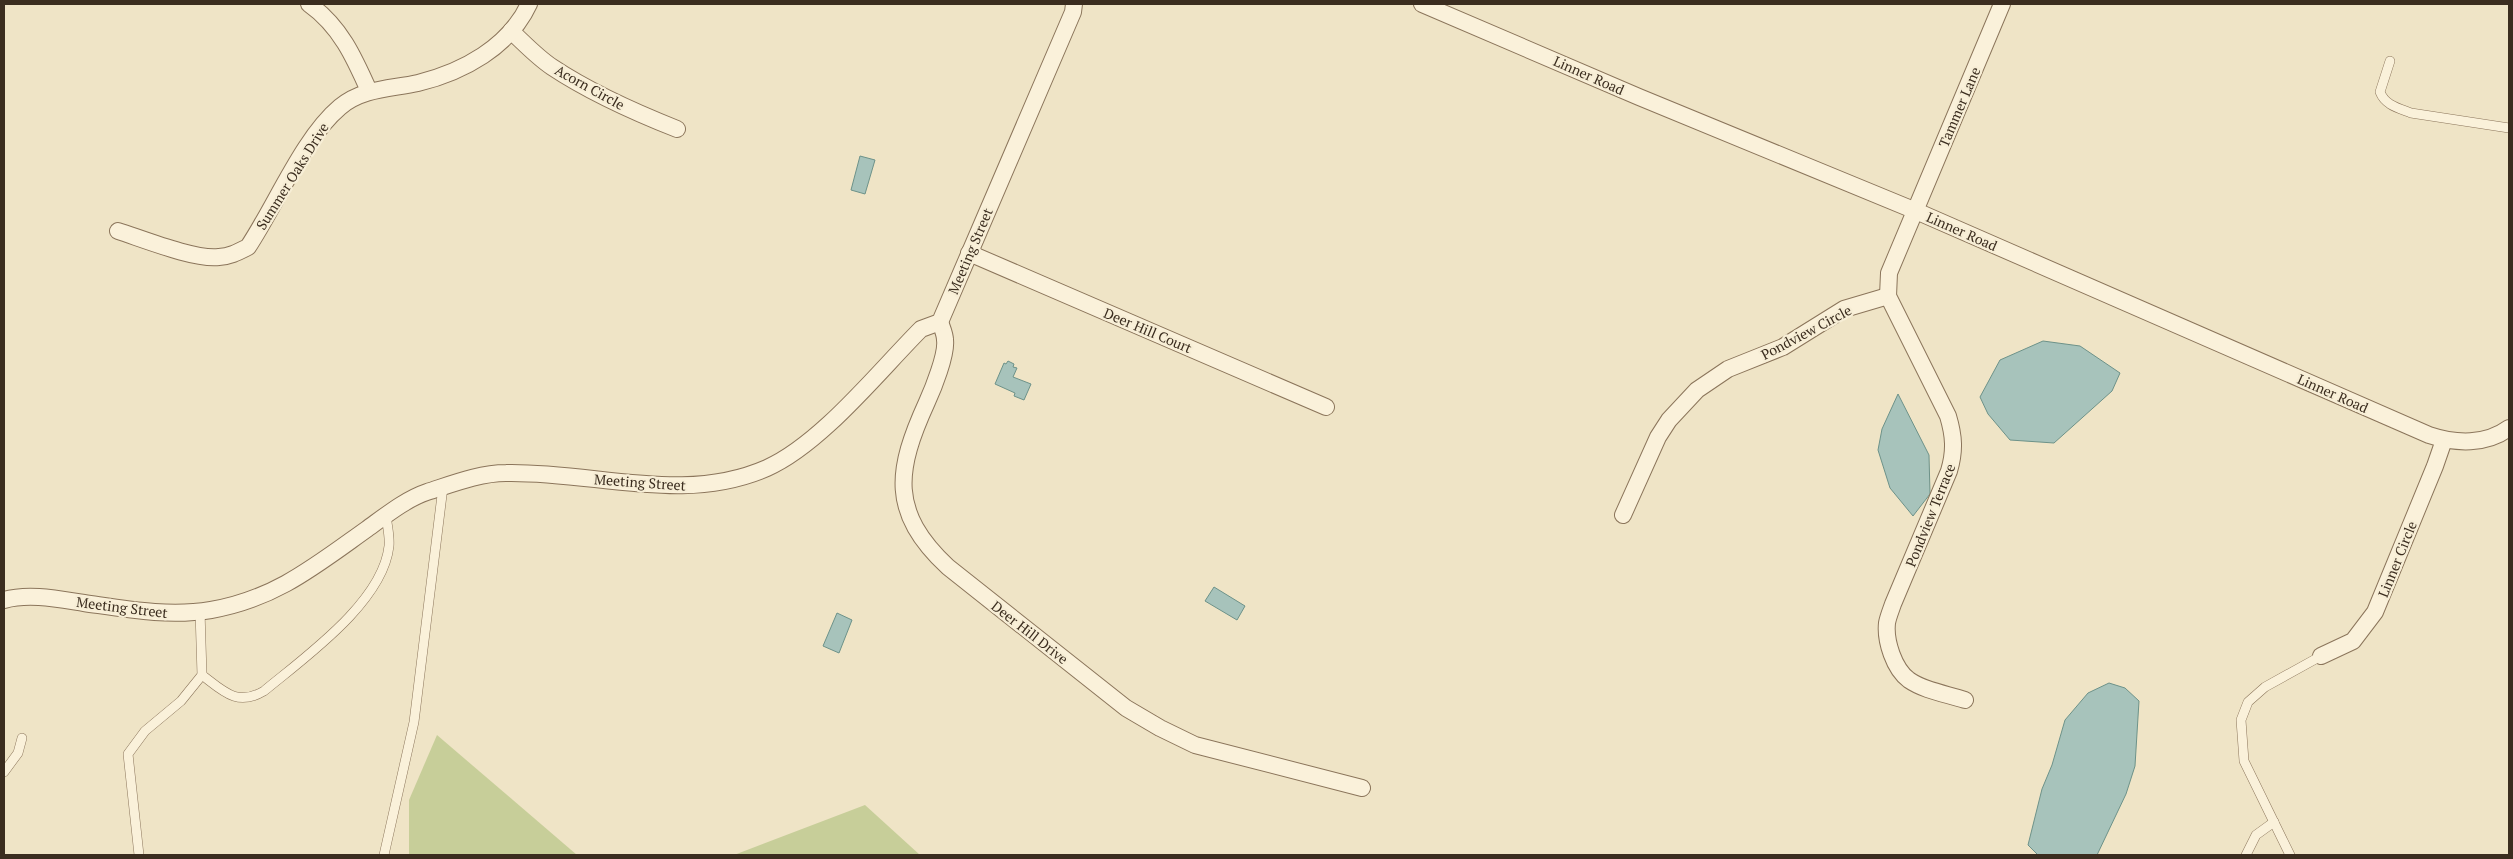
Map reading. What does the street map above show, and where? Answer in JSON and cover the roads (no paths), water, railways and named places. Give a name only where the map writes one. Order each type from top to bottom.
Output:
[{"type":"street","points":[[309,4],[321,12],[340,34],[369,91]]},
{"type":"street","name":"Summer Oaks Drive","points":[[118,231],[196,254],[217,258],[234,255],[248,247],[323,123],[341,106],[369,91],[417,83],[449,73],[483,57],[511,31],[529,4]]},
{"type":"street","name":"Meeting Street","points":[[4,600],[18,596],[170,614],[246,603],[282,587],[386,515],[423,493],[443,487],[503,472],[544,474],[659,486],[697,486],[734,480],[768,467],[800,448],[829,422],[921,329],[940,322],[1073,12],[1074,4]]},
{"type":"street","name":"Linner Road","points":[[1422,4],[1639,97],[1916,211],[2444,440],[2486,440],[2507,435]]},
{"type":"street","name":"Tammer Lane","points":[[1916,211],[2002,4]]},
{"type":"street","name":"Acorn Circle","points":[[511,31],[550,66],[577,82],[631,110],[678,129]]},
{"type":"street","points":[[1888,296],[1889,273],[1916,211]]},
{"type":"street","name":"Deer Hill Court","points":[[970,253],[1326,407]]},
{"type":"street","name":"Pondview Circle","points":[[1622,515],[1658,437],[1669,420],[1697,390],[1728,369],[1783,348],[1844,309],[1872,299],[1888,296]]},
{"type":"street","name":"Pondview Terrace","points":[[1888,296],[1948,416],[1953,434],[1954,453],[1950,471],[1893,604],[1887,623],[1889,644],[1896,663],[1908,679],[1929,690],[1965,700]]},
{"type":"street","name":"Deer Hill Drive","points":[[940,322],[946,341],[935,383],[910,439],[904,467],[904,496],[906,505],[912,523],[927,547],[948,567],[1126,708],[1160,728],[1195,744],[1362,788]]},
{"type":"street","name":"Linner Circle","points":[[2321,656],[2353,641],[2375,612],[2444,440]]},
{"type":"lane","points":[[2390,61],[2380,92],[2383,100],[2397,108],[2411,113],[2509,128]]},
{"type":"lane","points":[[384,855],[414,722],[443,487]]},
{"type":"lane","points":[[202,675],[229,695],[243,698],[254,697],[264,691],[342,625],[375,585],[386,561],[390,544],[386,515]]},
{"type":"lane","points":[[139,855],[128,754],[144,731],[181,701],[202,675],[200,611]]},
{"type":"lane","points":[[2290,855],[2244,761],[2241,720],[2248,702],[2265,687],[2321,656]]},
{"type":"lane","points":[[4,772],[18,753],[22,738]]},
{"type":"lane","points":[[2246,855],[2256,835],[2274,822]]},
{"type":"water","points":[[860,156],[875,160],[865,194],[851,190]]},
{"type":"water","points":[[2043,341],[2080,346],[2120,373],[2112,391],[2054,443],[2010,440],[1988,414],[1980,397],[2000,360]]},
{"type":"water","points":[[1008,361],[1014,364],[1013,367],[1017,368],[1013,377],[1031,384],[1024,400],[1014,396],[1015,393],[995,384],[1004,363],[1006,364]]},
{"type":"water","points":[[1898,394],[1929,455],[1930,494],[1913,516],[1890,488],[1878,450],[1882,429]]},
{"type":"water","points":[[1214,587],[1245,606],[1237,620],[1205,601]]},
{"type":"water","points":[[837,613],[852,620],[839,653],[823,646]]},
{"type":"water","points":[[2109,683],[2125,688],[2139,701],[2135,766],[2126,794],[2097,855],[2038,855],[2028,845],[2042,789],[2052,765],[2065,720],[2088,693]]}]
